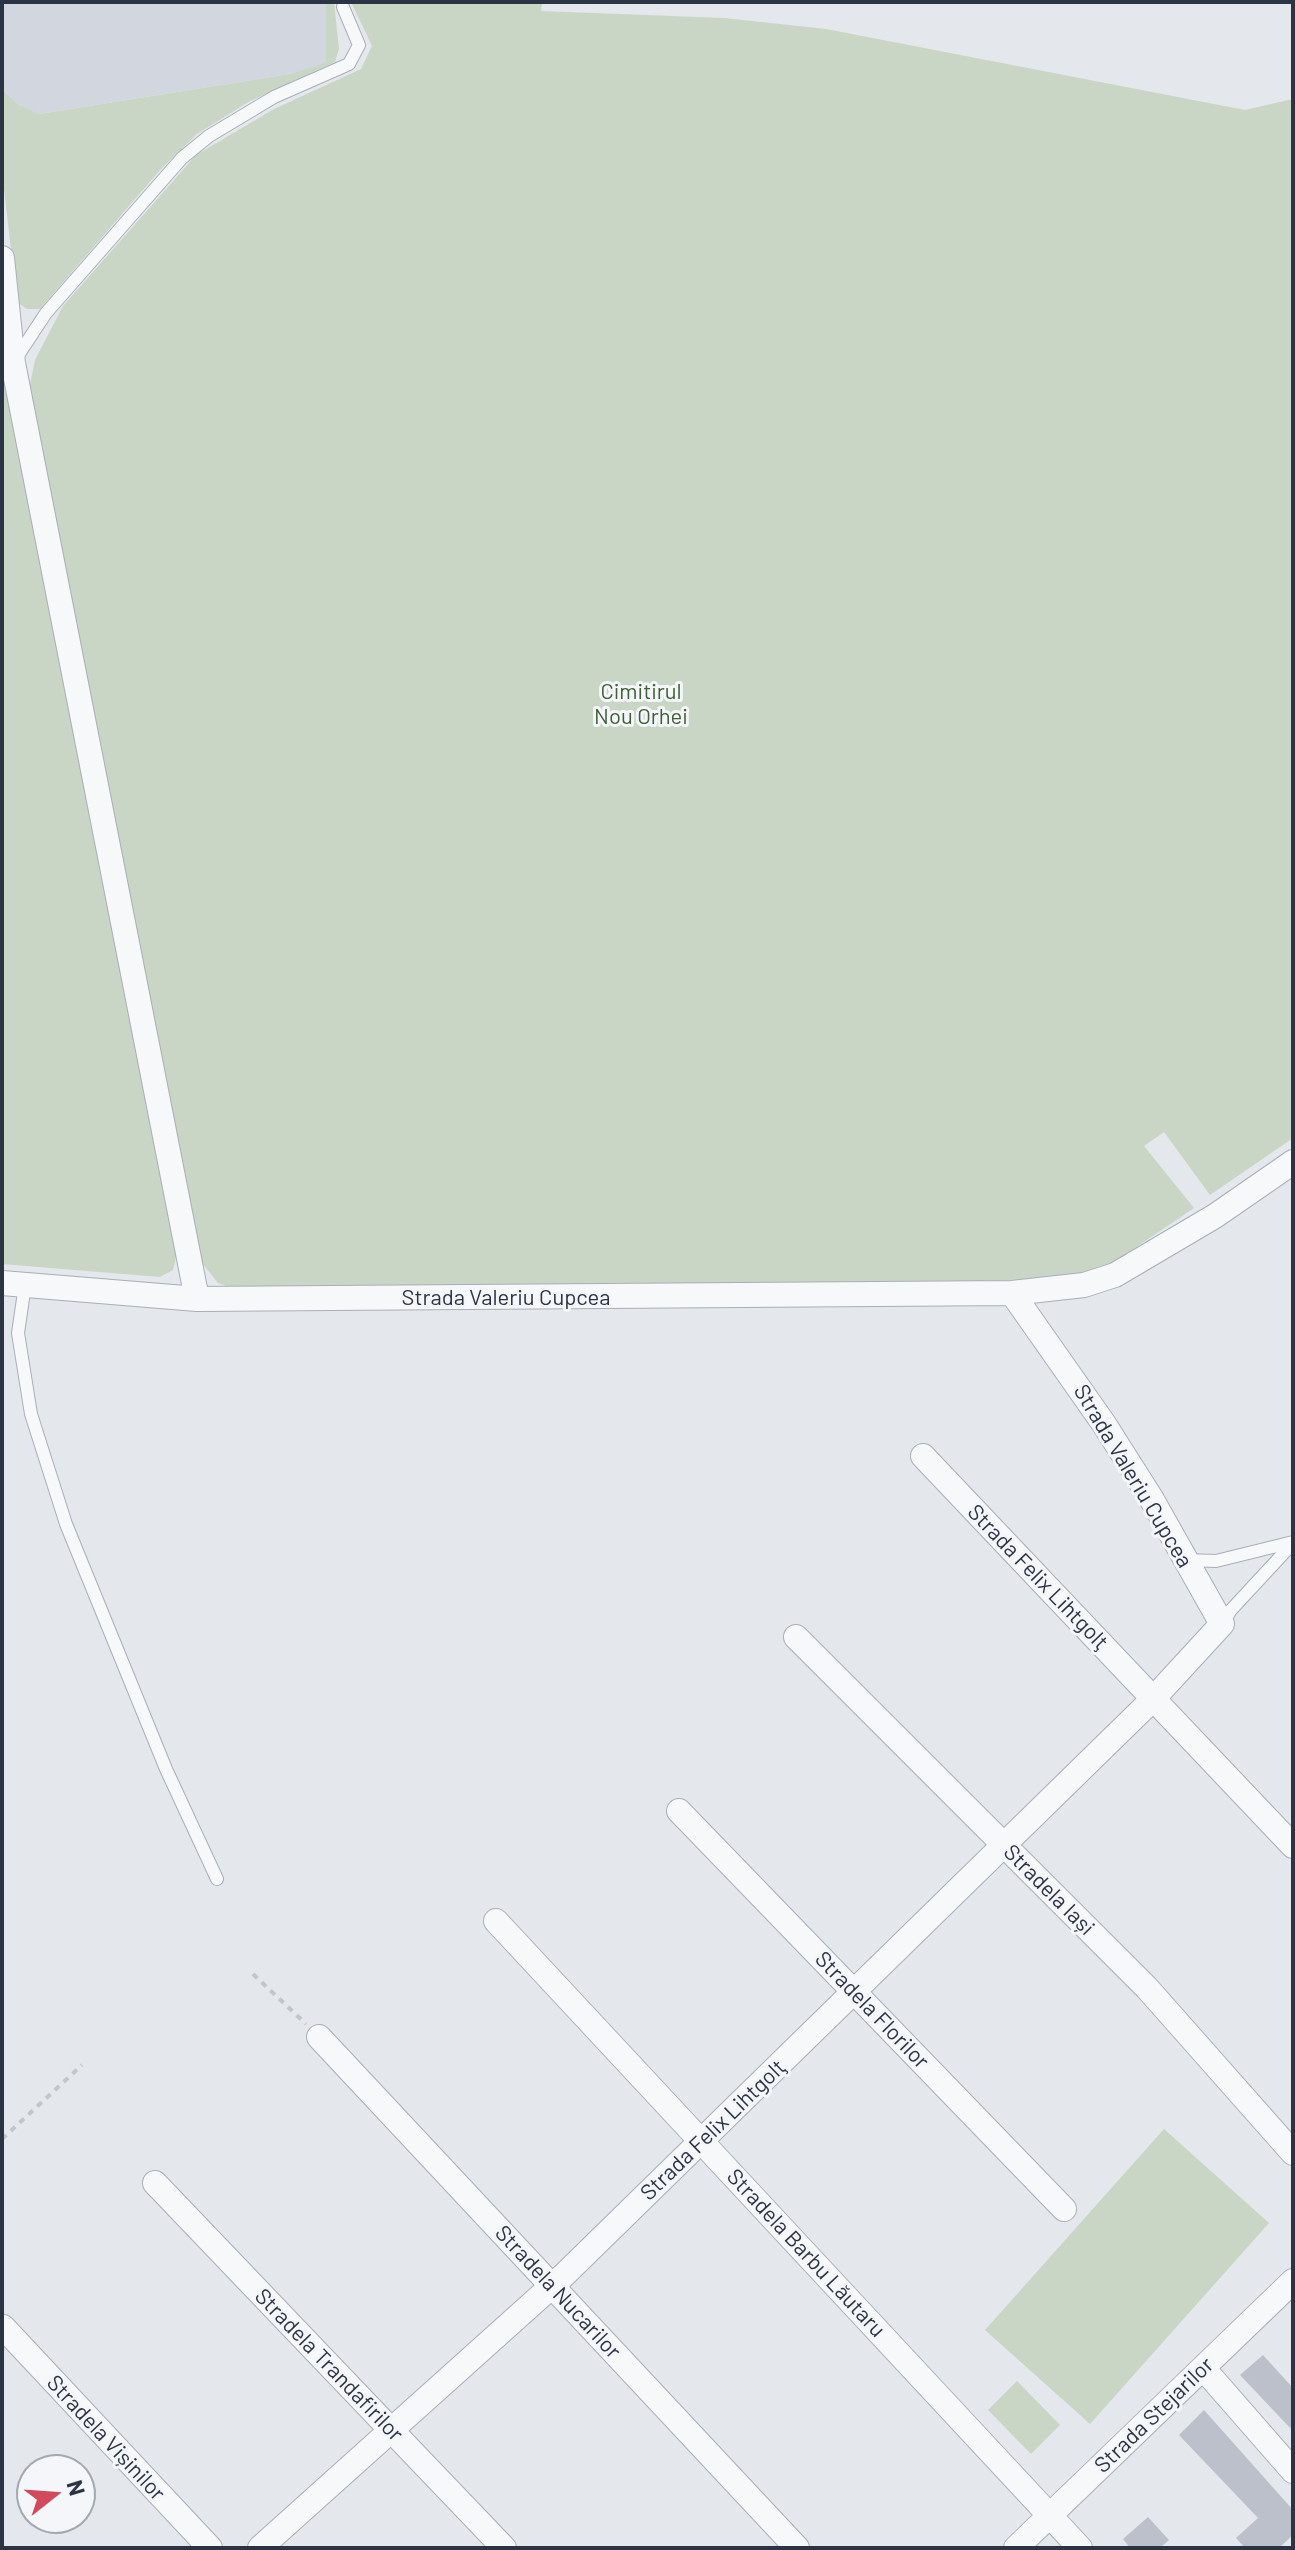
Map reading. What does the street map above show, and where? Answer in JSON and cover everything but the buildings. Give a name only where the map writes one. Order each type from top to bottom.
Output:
[{"type":"street","points":[[2,258],[13,363],[197,1299]]},
{"type":"street","name":"Strada Valeriu Cupcea","points":[[14,1284],[197,1299],[1012,1293],[1084,1285],[1115,1275],[1215,1216],[1293,1162]]},
{"type":"street","name":"Strada Valeriu Cupcea","points":[[1012,1293],[1104,1424],[1151,1498],[1222,1624]]},
{"type":"street","name":"Strada Felix Lihtgolţ","points":[[923,1456],[1293,1846]]},
{"type":"street","name":"Strada Felix Lihtgolţ","points":[[260,2548],[552,2285],[1153,1699],[1222,1624]]},
{"type":"street","name":"Stradela Iași","points":[[796,1637],[1147,1988],[1293,2153]]},
{"type":"street","name":"Stradela Florilor","points":[[679,1811],[1064,2209]]},
{"type":"street","name":"Stradela Barbu Lăutaru","points":[[496,1921],[1080,2548]]},
{"type":"street","name":"Stradela Nucarilor","points":[[319,2037],[797,2548]]},
{"type":"street","name":"Stradela Trandafirilor","points":[[155,2183],[504,2548]]},
{"type":"street","name":"Strada Stejarilor","points":[[1016,2548],[1293,2281]]},
{"type":"street","name":"Stradela Vișinilor","points":[[3,2327],[210,2548]]},
{"type":"street","points":[[1203,2368],[1293,2471]]},
{"type":"lane","points":[[13,363],[46,313],[182,158],[209,136],[274,97],[349,64],[359,45],[343,7]]},
{"type":"lane","points":[[14,1284],[31,1414],[62,1510],[166,1769],[217,1879]]},
{"type":"lane","points":[[1185,1560],[1216,1561],[1293,1543]]},
{"type":"lane","points":[[1222,1624],[1231,1610],[1293,1543]]},
{"type":"path","points":[[253,1974],[319,2037]]},
{"type":"path","points":[[2,2139],[82,2065]]},
{"type":"shaded area","points":[[2,2],[326,2],[326,64],[290,74],[38,114],[19,105],[2,90]]},
{"type":"green space","points":[[326,2],[334,2],[339,49],[335,62],[250,101],[197,134],[161,169],[40,309],[27,309],[17,302],[2,171],[2,90],[19,105],[39,114],[290,74],[326,63]]},
{"type":"green space","name":"Cimitirul Nou Orhei","points":[[351,2],[542,4],[541,11],[724,18],[826,29],[1245,110],[1293,99],[1293,1138],[1210,1195],[1164,1132],[1144,1146],[1194,1208],[1101,1271],[1063,1278],[868,1285],[238,1290],[218,1283],[198,1258],[28,394],[35,360],[63,306],[196,155],[274,109],[361,69],[372,46]]},
{"type":"green space","points":[[2,330],[178,1249],[173,1270],[160,1277],[2,1264]]},
{"type":"green space","points":[[1164,2129],[1269,2223],[1090,2424],[985,2330]]},
{"type":"green space","points":[[1017,2381],[1060,2425],[1031,2454],[988,2410]]}]
